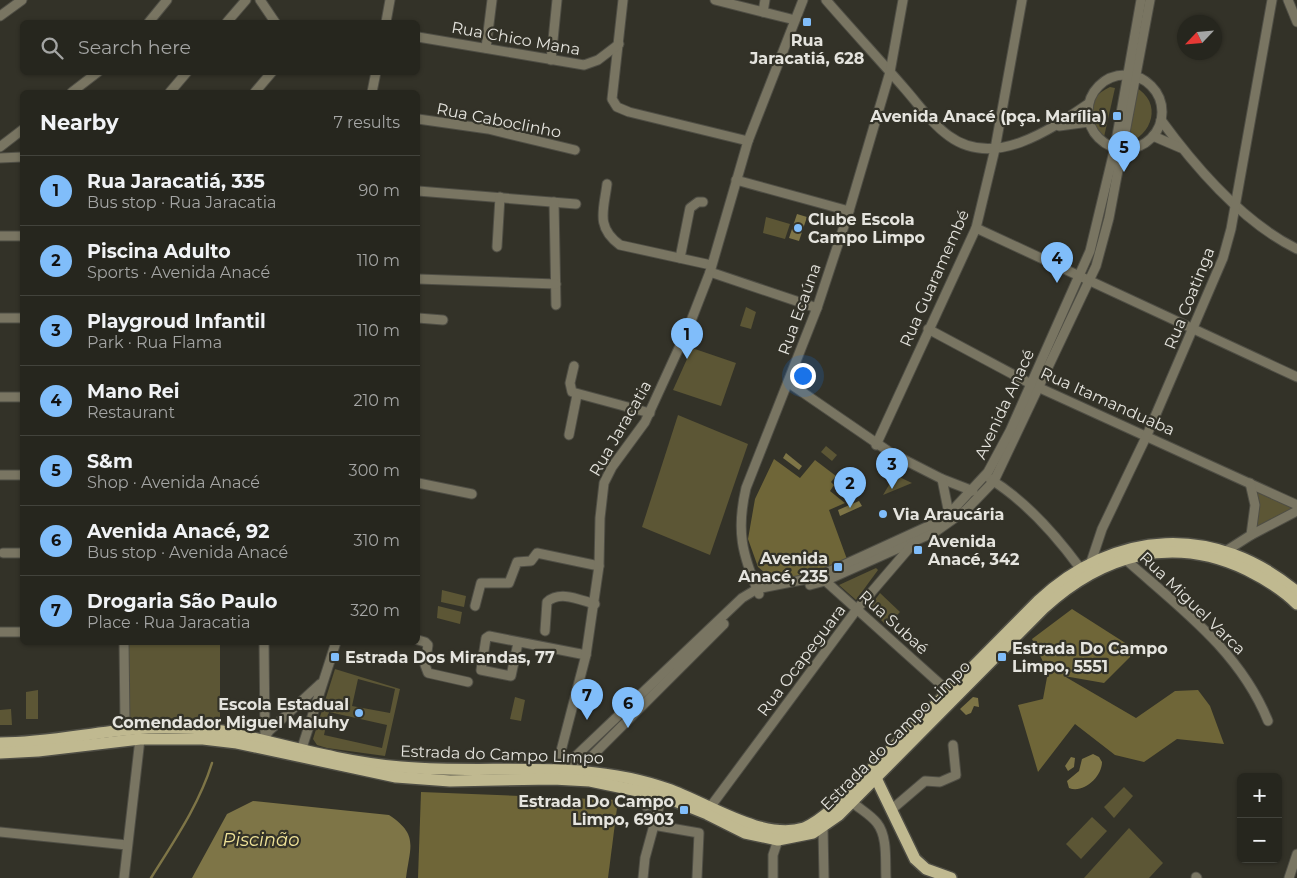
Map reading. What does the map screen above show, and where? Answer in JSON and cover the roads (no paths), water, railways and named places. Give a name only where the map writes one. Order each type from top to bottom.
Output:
[{"type":"main road","name":"Estrada do Campo Limpo","points":[[0,742],[25,743],[152,727],[223,731],[386,776],[420,780],[560,775],[600,782],[662,796],[707,814],[745,833],[772,840],[810,834],[823,828],[852,802],[874,774],[948,691],[1056,584],[1092,562],[1127,549],[1164,543],[1199,545],[1226,551],[1259,566],[1297,592]]},
{"type":"main road","name":"Estrada do Campo Limpo","points":[[560,775],[577,770],[635,779],[667,788],[764,829],[775,831],[804,828],[832,809],[874,774],[1063,591],[1080,578],[1125,558],[1172,552],[1197,554],[1220,559],[1268,580],[1297,604]]},
{"type":"main road","name":"Estrada do Campo Limpo","points":[[0,753],[38,751],[140,739],[264,741]]},
{"type":"main road","points":[[874,774],[919,864],[951,878]]},
{"type":"street","points":[[0,16],[22,0]]},
{"type":"street","points":[[150,20],[167,0]]},
{"type":"street","points":[[229,20],[246,0]]},
{"type":"street","points":[[260,0],[274,20]]},
{"type":"street","points":[[386,20],[390,0]]},
{"type":"street","points":[[486,48],[492,0]]},
{"type":"street","points":[[550,60],[557,0]]},
{"type":"street","points":[[622,0],[612,99],[617,107],[629,112],[748,141]]},
{"type":"street","points":[[715,0],[739,3],[763,12],[795,20]]},
{"type":"street","points":[[763,12],[765,0]]},
{"type":"street","name":"Rua Jaracatia","points":[[560,775],[595,604],[604,483],[612,467],[635,438],[650,413],[689,326],[710,269],[748,141],[803,0]]},
{"type":"street","points":[[826,0],[941,131],[968,147],[995,149],[1023,141],[1056,126],[1088,104]]},
{"type":"street","name":"Rua Ecaúna","points":[[758,592],[742,553],[740,536],[741,508],[746,488],[817,308],[849,211],[890,72],[903,0]]},
{"type":"street","name":"Rua Guaramembé","points":[[876,444],[976,228],[995,149],[1022,0]]},
{"type":"street","name":"Avenida Anacé","points":[[1132,77],[1141,0]]},
{"type":"street","name":"Avenida Anacé","points":[[913,538],[949,514],[973,491],[985,476],[1090,281],[1103,244],[1118,148],[1150,0]]},
{"type":"street","name":"Rua Coatinga","points":[[1092,562],[1102,529],[1147,435],[1223,258],[1235,204],[1272,0]]},
{"type":"street","points":[[1288,0],[1297,22]]},
{"type":"street","name":"Rua Chico Mana","points":[[420,37],[588,65],[619,44]]},
{"type":"street","points":[[75,90],[94,75]]},
{"type":"street","points":[[172,90],[184,75]]},
{"type":"street","points":[[258,90],[270,75]]},
{"type":"street","points":[[372,90],[375,75]]},
{"type":"street","points":[[1161,120],[1153,136],[1140,146],[1118,148],[1106,144],[1097,137],[1088,122],[1088,104],[1092,94],[1100,84],[1109,78],[1120,75],[1132,77],[1152,87],[1158,97],[1161,120],[1181,148],[1235,204],[1267,233],[1297,249]]},
{"type":"street","name":"Rua Caboclinho","points":[[420,119],[488,129],[575,150]]},
{"type":"street","points":[[1056,126],[1088,122]]},
{"type":"street","points":[[0,147],[20,132]]},
{"type":"street","points":[[1153,136],[1181,148]]},
{"type":"street","name":"Avenida Anacé","points":[[560,775],[732,612],[758,592],[823,578],[913,538],[935,532],[966,510],[994,481],[1090,251],[1118,148]]},
{"type":"street","points":[[0,158],[20,157]]},
{"type":"street","points":[[736,180],[849,211]]},
{"type":"street","points":[[607,184],[602,223],[605,231],[620,244],[680,258],[817,308]]},
{"type":"street","points":[[420,191],[576,204]]},
{"type":"street","points":[[497,247],[500,197]]},
{"type":"street","points":[[554,202],[556,305]]},
{"type":"street","points":[[680,258],[690,208],[698,202],[703,202]]},
{"type":"street","points":[[976,228],[1297,377]]},
{"type":"street","points":[[0,236],[20,236]]},
{"type":"street","points":[[420,279],[556,284]]},
{"type":"street","points":[[0,318],[20,318]]},
{"type":"street","points":[[420,318],[443,320]]},
{"type":"street","name":"Rua Itamanduaba","points":[[928,329],[1035,385],[1297,505]]},
{"type":"street","points":[[574,366],[570,388],[576,395],[650,413]]},
{"type":"street","points":[[788,383],[876,444],[942,480],[973,491]]},
{"type":"street","points":[[569,435],[576,395]]},
{"type":"street","points":[[0,397],[20,397]]},
{"type":"street","points":[[0,475],[20,475]]},
{"type":"street","points":[[985,476],[994,481],[1032,512],[1058,539],[1080,568]]},
{"type":"street","points":[[942,480],[949,514]]},
{"type":"street","points":[[420,483],[472,494]]},
{"type":"street","points":[[1250,483],[1255,505],[1251,535]]},
{"type":"street","points":[[1226,551],[1251,535],[1297,511]]},
{"type":"street","name":"Rua Ocapeguara","points":[[711,806],[857,609],[913,538]]},
{"type":"street","points":[[2,554],[20,553]]},
{"type":"street","points":[[475,606],[481,583],[510,583],[517,562],[531,561],[536,553],[599,566]]},
{"type":"street","name":"Rua Miguel Varca","points":[[1125,558],[1194,620],[1227,653],[1250,683],[1268,721]]},
{"type":"street","name":"Rua Subaé","points":[[823,578],[948,691]]},
{"type":"street","points":[[545,631],[547,602],[552,598],[556,596],[568,597],[595,604]]},
{"type":"street","name":"Avenida Anacé","points":[[577,770],[732,612]]},
{"type":"street","points":[[0,632],[20,632]]},
{"type":"street","points":[[518,642],[511,676],[481,670],[480,666],[488,636],[586,655]]},
{"type":"street","points":[[420,641],[428,645],[425,665],[428,673],[468,682]]},
{"type":"street","points":[[124,645],[125,723]]},
{"type":"street","points":[[264,645],[264,741]]},
{"type":"street","points":[[300,753],[335,645]]},
{"type":"street","points":[[264,741],[322,682]]},
{"type":"street","points":[[124,878],[140,739]]},
{"type":"street","points":[[891,810],[924,781],[940,782],[956,775],[953,745]]},
{"type":"street","points":[[646,806],[647,792]]},
{"type":"street","points":[[643,878],[651,821],[662,796]]},
{"type":"street","points":[[852,802],[873,818],[882,831],[886,878]]},
{"type":"street","points":[[651,821],[698,832],[700,842],[697,878]]},
{"type":"street","points":[[823,828],[824,878]]},
{"type":"street","points":[[0,832],[127,845]]},
{"type":"street","points":[[810,834],[824,852]]},
{"type":"street","points":[[772,840],[773,878]]},
{"type":"street","points":[[1289,878],[1297,854]]},
{"type":"water","name":"Clube Escola Campo Limpo","points":[[797,214],[807,217],[799,241],[789,238]]},
{"type":"water","points":[[786,453],[802,466],[799,470],[783,458]]},
{"type":"water","points":[[859,501],[862,506],[840,516],[838,510]]},
{"type":"water","points":[[973,697],[978,698],[979,707],[974,706],[971,713],[966,715],[960,709]]},
{"type":"water","points":[[1093,754],[1099,757],[1102,762],[1099,773],[1091,783],[1080,789],[1069,788],[1067,781],[1079,771],[1082,759]]},
{"type":"water","points":[[1071,757],[1075,758],[1074,767],[1068,771],[1065,766]]},
{"type":"water","name":"Piscinão","points":[[253,801],[389,815],[399,822],[409,835],[410,849],[406,878],[192,878],[227,814]]},
{"type":"waterway","points":[[151,878],[193,808],[212,763]]},
{"type":"tunnel","points":[[646,806],[650,818]]},
{"type":"place","name":"Rua Jaracatiá, 628","points":[[807,22]]},
{"type":"place","name":"Avenida Anacé (pça. Marília)","points":[[1117,116]]},
{"type":"place","name":"S&m","points":[[1124,172]]},
{"type":"place","name":"Clube Escola Campo Limpo","points":[[798,228]]},
{"type":"place","name":"Mano Rei","points":[[1057,283]]},
{"type":"place","name":"Rua Jaracatiá, 335","points":[[687,359]]},
{"type":"place","name":"Playgroud Infantil","points":[[892,489]]},
{"type":"place","name":"Piscina Adulto","points":[[850,508]]},
{"type":"place","name":"Via Araucária","points":[[883,514]]},
{"type":"place","name":"Avenida Anacé, 342","points":[[918,550]]},
{"type":"place","name":"Avenida Anacé, 235","points":[[838,567]]},
{"type":"place","name":"Estrada Dos Mirandas, 77","points":[[335,657]]},
{"type":"place","name":"Estrada Do Campo Limpo, 5551","points":[[1002,657]]},
{"type":"place","name":"Escola Estadual Comendador Miguel Maluhy","points":[[359,713]]},
{"type":"place","name":"Drogaria São Paulo","points":[[587,720]]},
{"type":"place","name":"Avenida Anacé, 92","points":[[628,728]]},
{"type":"place","name":"Estrada Do Campo Limpo, 6903","points":[[684,810]]}]
